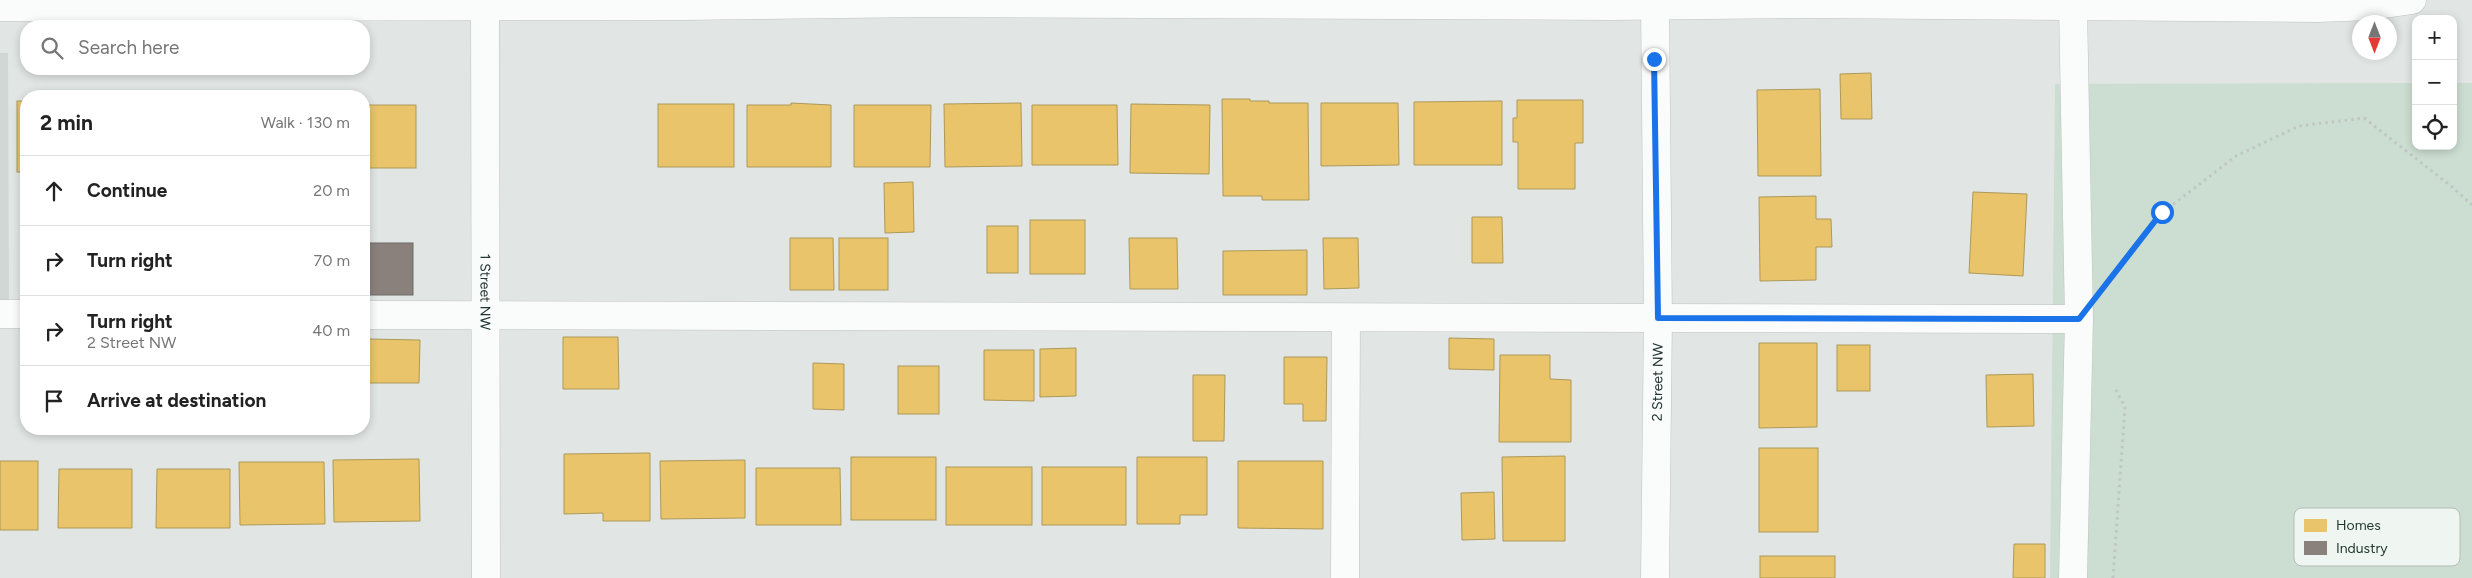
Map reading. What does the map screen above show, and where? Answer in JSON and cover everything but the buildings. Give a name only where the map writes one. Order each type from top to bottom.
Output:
[{"type":"street","points":[[8,4],[317,3],[485,6],[928,1],[1535,2],[1655,5],[1857,2],[2073,7],[2316,8],[2371,6],[2412,0]]},
{"type":"street","name":"2 Street NW","points":[[1655,5],[1658,318],[1655,578]]},
{"type":"street","name":"1 Street NW","points":[[485,6],[484,316],[486,578]]},
{"type":"street","points":[[2073,7],[2079,319],[2073,578]]},
{"type":"street","points":[[0,314],[20,314]]},
{"type":"street","points":[[370,315],[2079,319]]},
{"type":"street","points":[[1345,578],[1346,318]]},
{"type":"path","points":[[2079,319],[2162,212],[2236,156],[2299,126],[2364,118],[2451,186],[2472,205]]},
{"type":"shaded area","points":[[0,53],[8,53],[9,303],[0,303]]},
{"type":"green space","points":[[2412,83],[2412,150],[2457,150],[2457,83],[2472,83],[2472,578],[2050,578],[2055,84]]},
{"type":"route","points":[[1654,59],[1658,318],[2079,319],[2162,212]]}]
